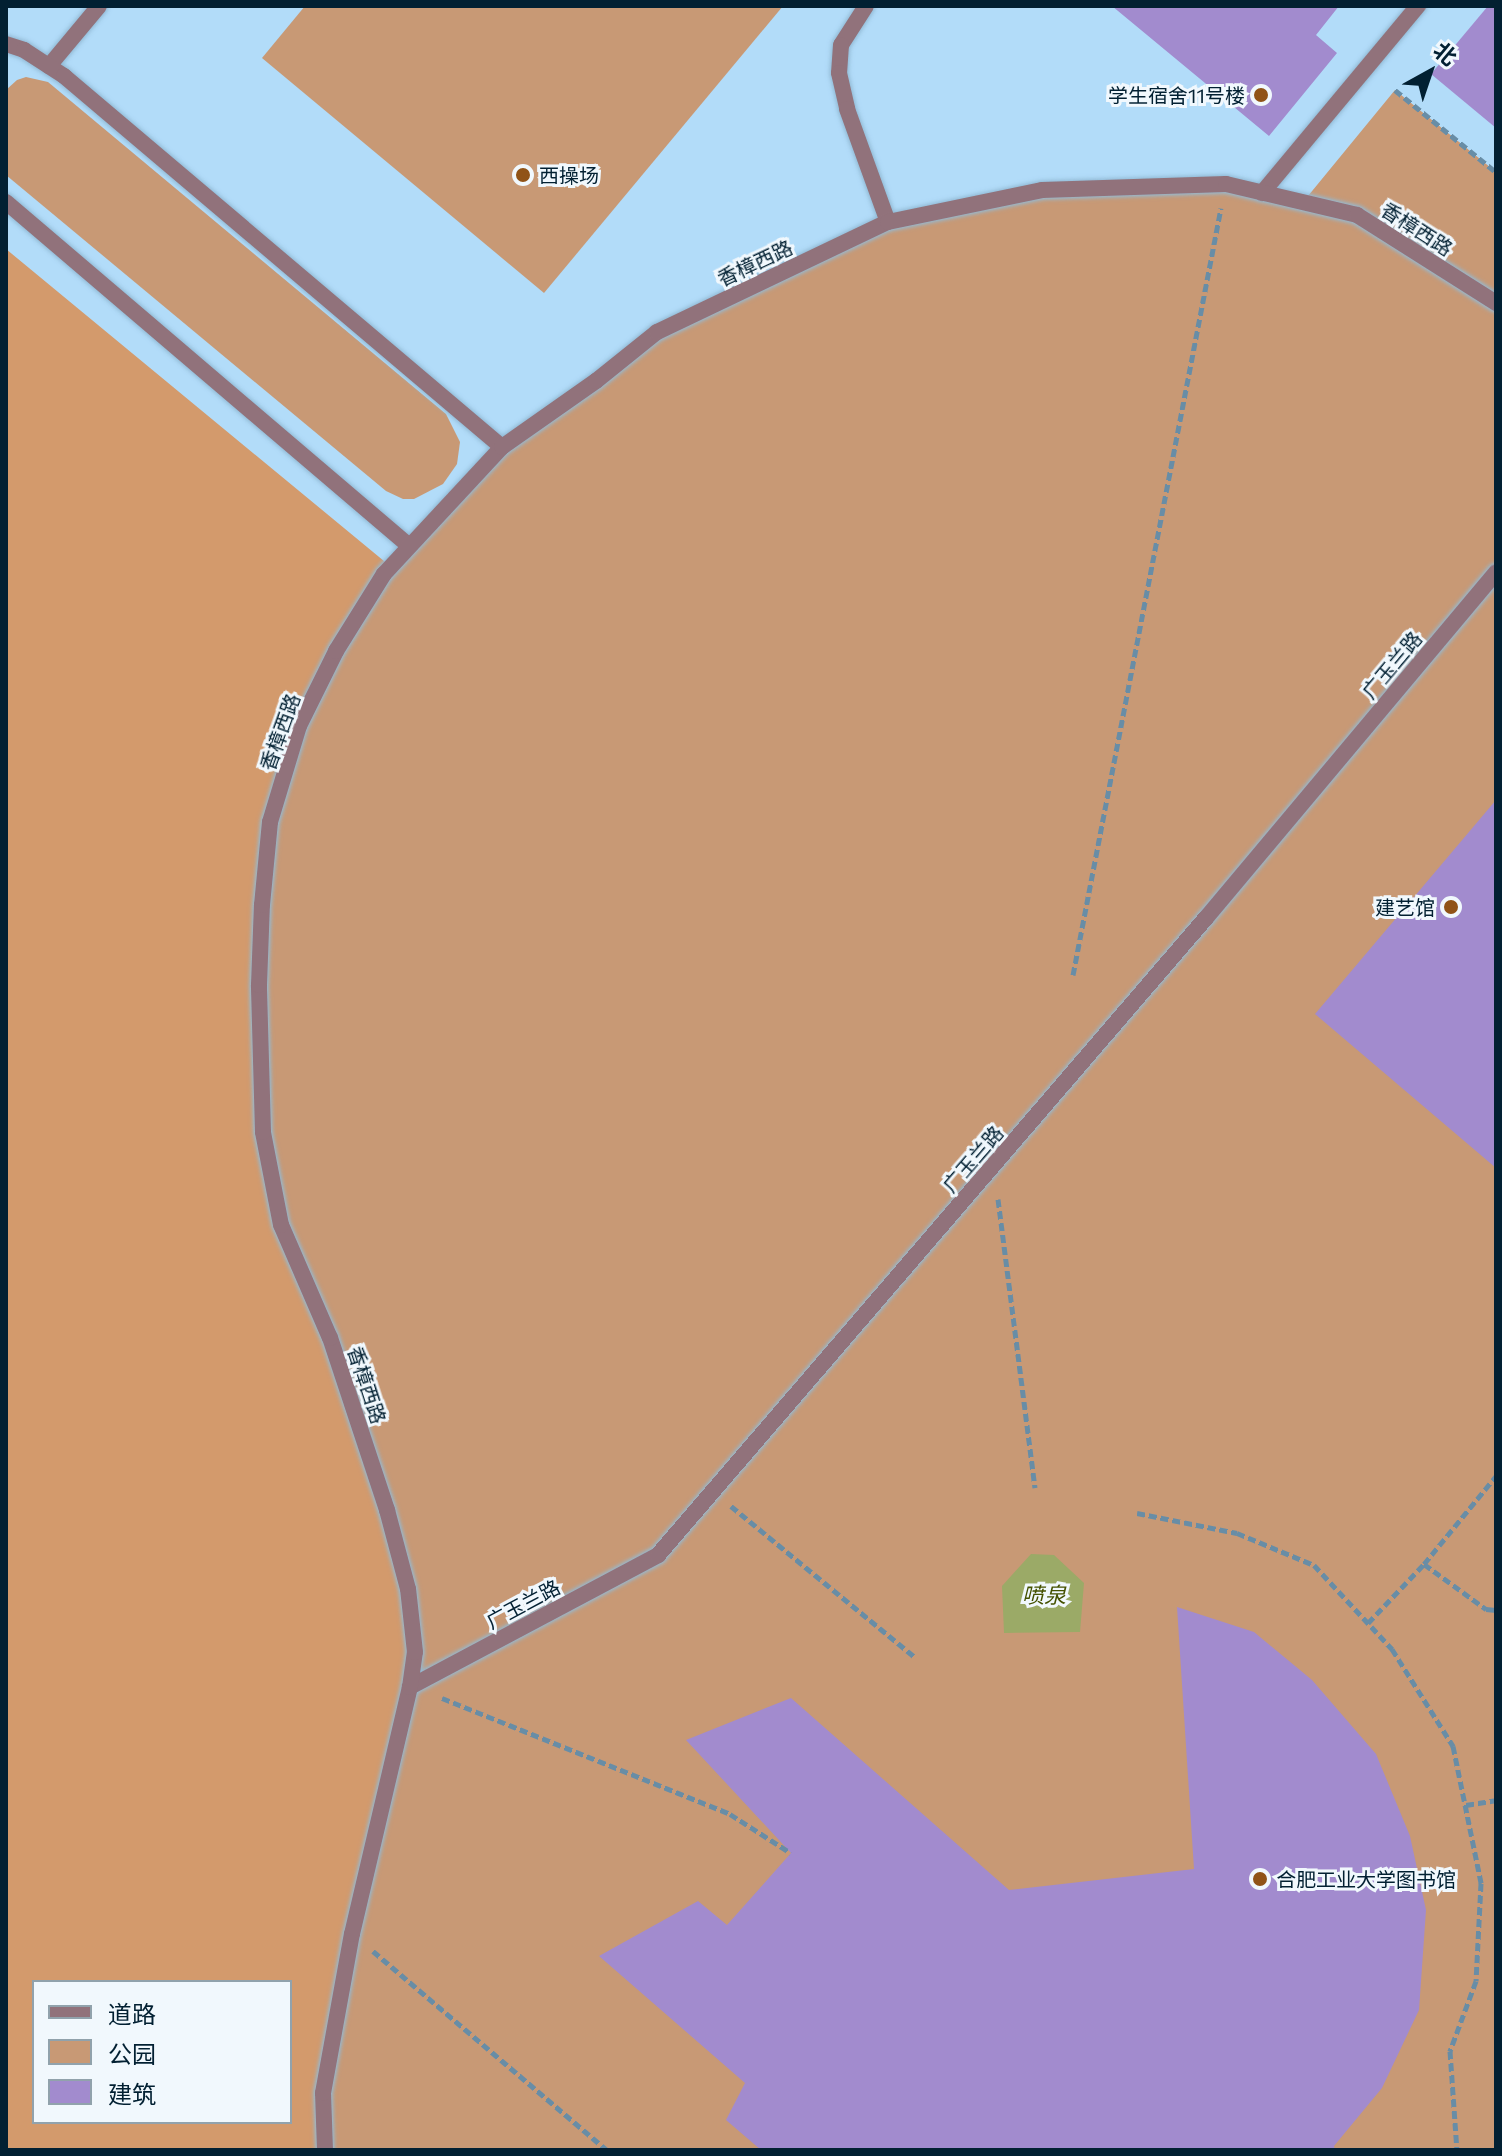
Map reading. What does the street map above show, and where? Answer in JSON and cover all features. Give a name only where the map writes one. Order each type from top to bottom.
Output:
[{"type":"street","points":[[49,66],[99,6]]},
{"type":"street","points":[[866,6],[841,45],[839,73],[847,109],[888,222]]},
{"type":"street","points":[[1262,193],[1418,6]]},
{"type":"street","points":[[6,44],[24,50],[49,66],[502,447]]},
{"type":"street","name":"香樟西路","points":[[325,2150],[323,2093],[352,1934],[410,1687],[415,1652],[408,1589],[387,1510],[330,1338],[281,1225],[263,1132],[259,985],[270,822],[299,726],[336,651],[384,574],[502,447],[596,381],[657,332],[888,222],[1042,190],[1226,184],[1357,215],[1496,303]]},
{"type":"street","points":[[6,202],[408,545]]},
{"type":"street","name":"广玉兰路","points":[[410,1687],[658,1555],[1496,572]]},
{"type":"path","points":[[1395,90],[1496,172]]},
{"type":"path","points":[[1073,975],[1226,184]]},
{"type":"path","points":[[993,1165],[1035,1488]]},
{"type":"path","points":[[1368,1623],[1424,1564],[1496,1476]]},
{"type":"path","points":[[714,1492],[916,1658]]},
{"type":"path","points":[[1137,1513],[1237,1533],[1314,1565],[1392,1649],[1453,1746],[1481,1883],[1476,1981],[1450,2051],[1457,2150]]},
{"type":"path","points":[[1424,1564],[1486,1609],[1496,1610]]},
{"type":"path","points":[[410,1687],[730,1814],[791,1853]]},
{"type":"path","points":[[1466,1805],[1496,1800]]},
{"type":"path","points":[[352,1934],[607,2150]]},
{"type":"green space","name":"西操场","points":[[305,6],[783,6],[544,293],[262,58]]},
{"type":"green space","points":[[26,77],[48,82],[446,414],[460,442],[457,464],[443,484],[414,499],[403,499],[386,491],[6,175],[6,90]]},
{"type":"green space","points":[[1395,90],[1496,172],[1496,2150],[325,2150],[281,1225],[263,1132],[270,822],[299,726],[384,574],[502,447],[657,332],[888,222],[1041,190],[1226,184],[1308,196]]},
{"type":"shaded area","points":[[6,249],[390,566],[336,651],[270,822],[263,1132],[281,1225],[387,1510],[415,1652],[323,2093],[325,2150],[6,2150]]},
{"type":"water","name":"喷泉","points":[[1031,1554],[1054,1555],[1084,1583],[1080,1632],[1004,1633],[1002,1586]]},
{"type":"building","name":"学生宿舍11号楼","points":[[1112,6],[1339,6],[1316,35],[1337,53],[1269,136]]},
{"type":"building","points":[[1488,6],[1496,6],[1496,128],[1431,74]]},
{"type":"building","name":"建艺馆","points":[[1496,800],[1496,1168],[1315,1014]]},
{"type":"building","name":"合肥工业大学图书馆","points":[[1177,1607],[1254,1632],[1312,1680],[1376,1754],[1410,1836],[1426,1910],[1419,2010],[1382,2088],[1334,2146],[1335,2150],[761,2150],[726,2120],[745,2083],[599,1956],[698,1901],[727,1925],[791,1853],[686,1740],[791,1698],[1009,1890],[1194,1869]]},
{"type":"place","name":"学生宿舍11号楼","points":[[1261,95]]},
{"type":"place","name":"西操场","points":[[523,175]]},
{"type":"place","name":"建艺馆","points":[[1451,907]]},
{"type":"place","name":"合肥工业大学图书馆","points":[[1260,1879]]}]
